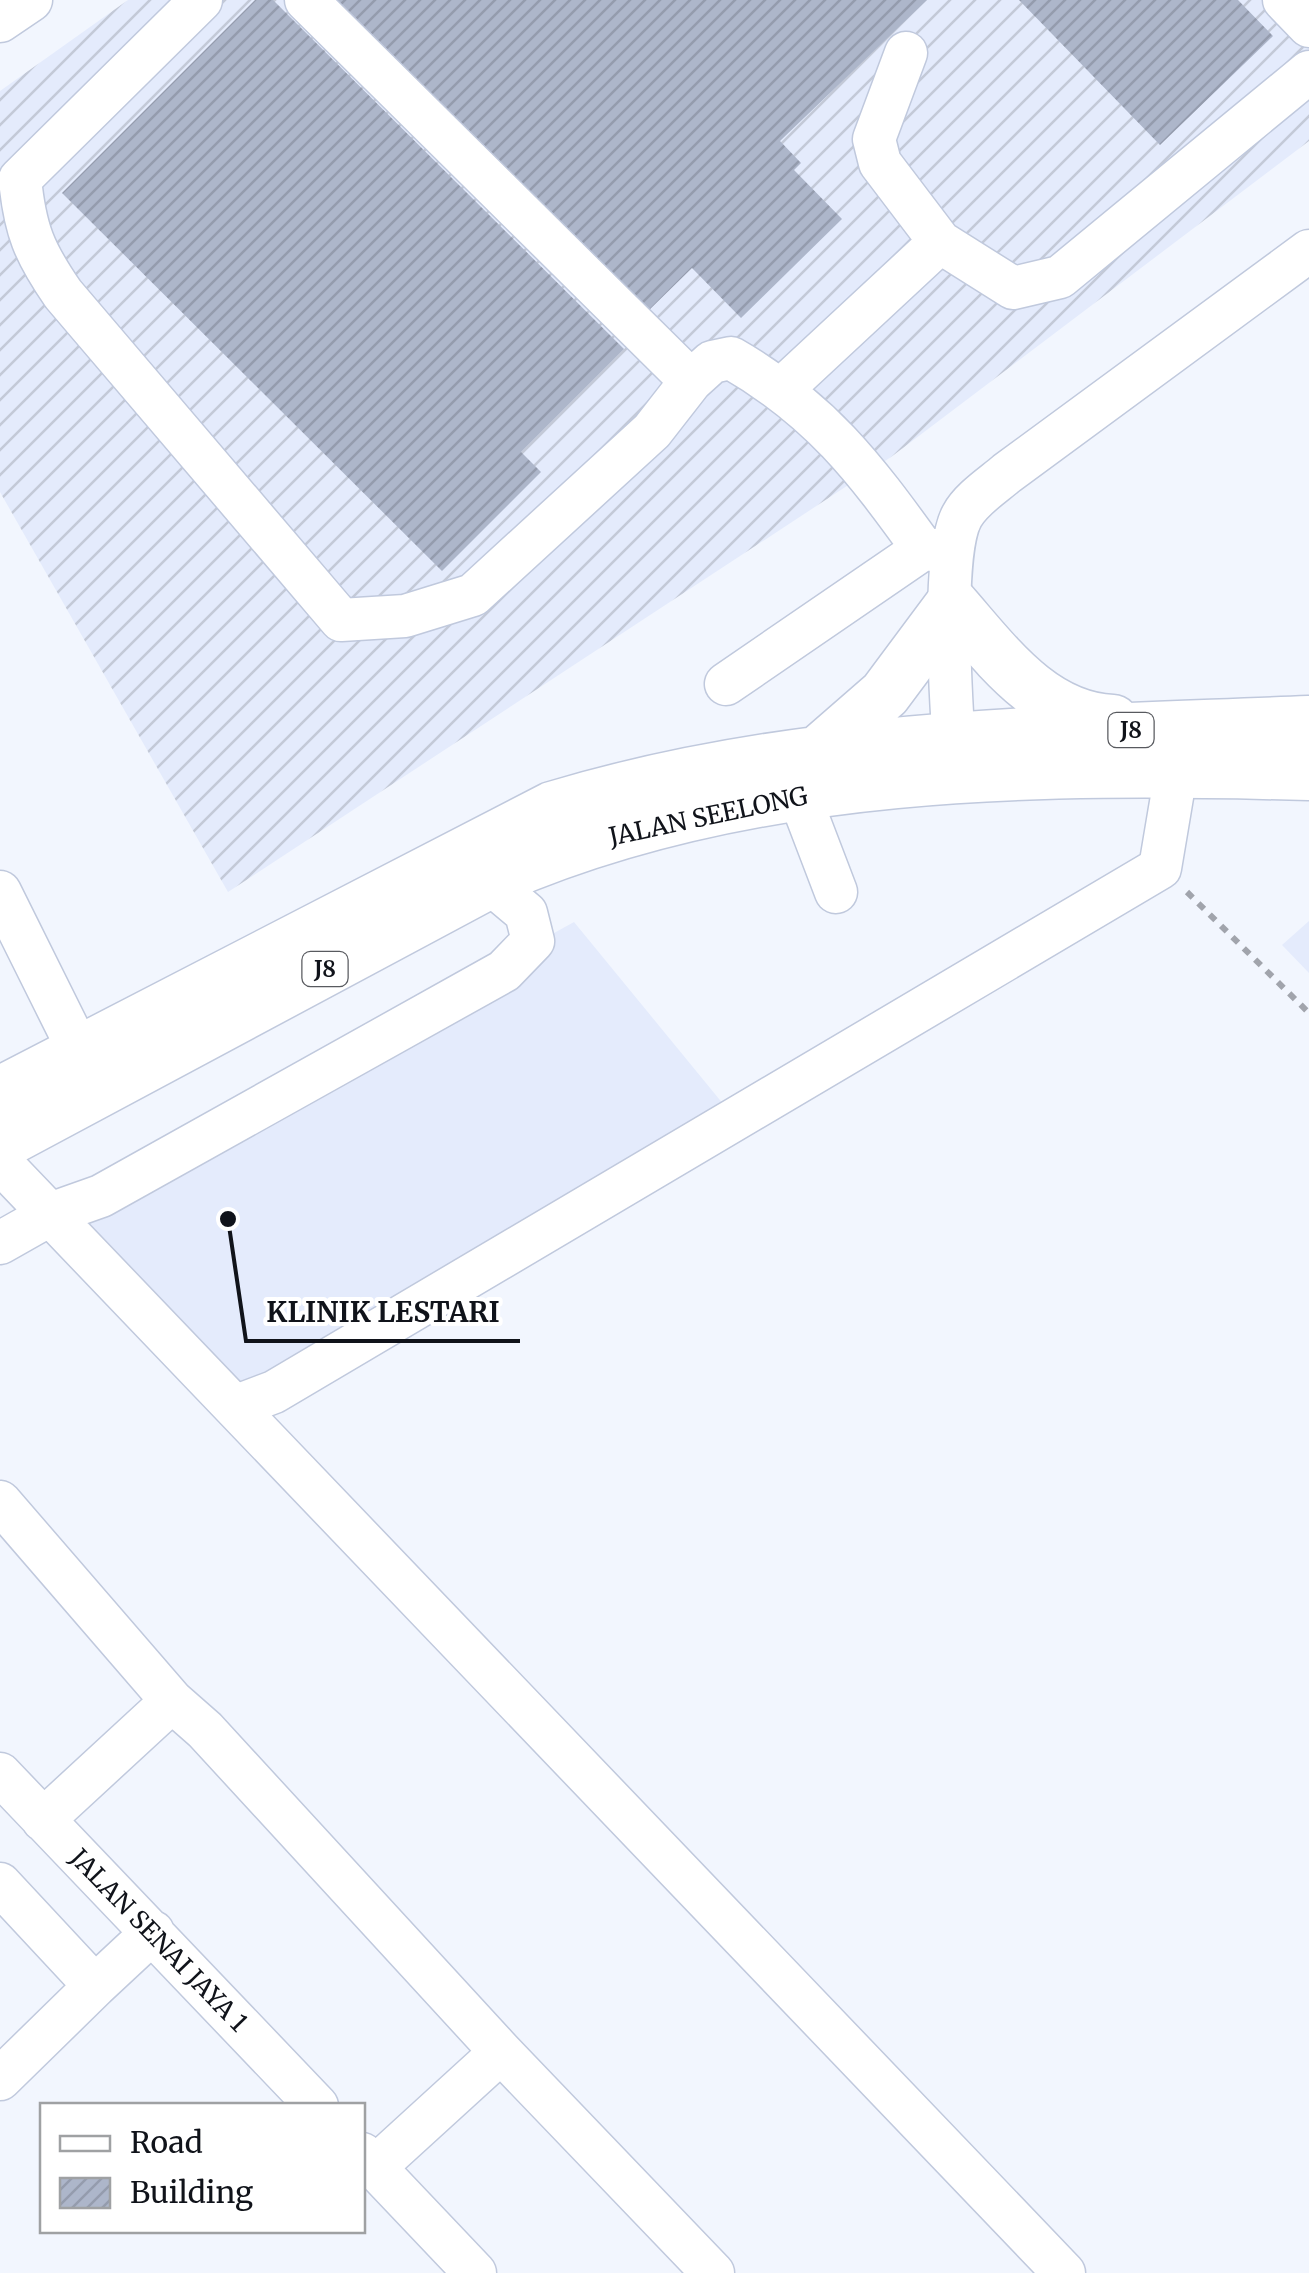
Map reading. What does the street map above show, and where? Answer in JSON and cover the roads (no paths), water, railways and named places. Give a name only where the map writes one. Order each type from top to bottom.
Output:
[{"type":"main road","points":[[823,748],[885,694],[952,604],[1012,672],[1066,711],[1088,720],[1239,725]]},
{"type":"main road","name":"JALAN SEELONG","points":[[0,1144],[488,882],[562,850],[661,820],[799,796],[955,758],[1239,725],[1309,722]]},
{"type":"main road","name":"JALAN SEELONG","points":[[0,1094],[552,808],[691,771],[823,748],[1102,770],[1309,774]]},
{"type":"street","points":[[0,21],[31,0]]},
{"type":"street","points":[[201,0],[20,179],[24,217],[34,252],[63,294],[341,620],[404,616],[473,595],[652,431],[691,381],[712,362],[731,358],[784,388],[863,466],[938,550],[952,604],[955,758]]},
{"type":"street","points":[[306,0],[691,381]]},
{"type":"street","points":[[1284,0],[1309,26]]},
{"type":"street","points":[[906,53],[874,138],[880,163],[940,242],[1013,288],[1060,278],[1309,72]]},
{"type":"street","points":[[784,388],[940,242]]},
{"type":"street","points":[[726,684],[938,550],[977,498],[1309,251]]},
{"type":"street","points":[[237,1406],[292,1382],[1160,868],[1176,772]]},
{"type":"street","points":[[799,796],[836,892]]},
{"type":"street","points":[[0,1242],[52,1214],[101,1196],[504,971],[534,941],[526,913],[488,882]]},
{"type":"street","points":[[0,892],[81,1055]]},
{"type":"street","points":[[0,1162],[1064,2273]]},
{"type":"street","points":[[0,1502],[172,1702],[205,1730],[501,2052],[713,2273]]},
{"type":"street","points":[[43,1820],[172,1702]]},
{"type":"street","name":"JALAN SENAI JAYA 1","points":[[0,1774],[314,2103]]},
{"type":"street","points":[[6,1901],[95,1986]]},
{"type":"street","points":[[0,2078],[153,1932]]},
{"type":"street","points":[[475,2273],[369,2160],[501,2052]]},
{"type":"place","name":"KLINIK LESTARI","points":[[228,1219]]}]
